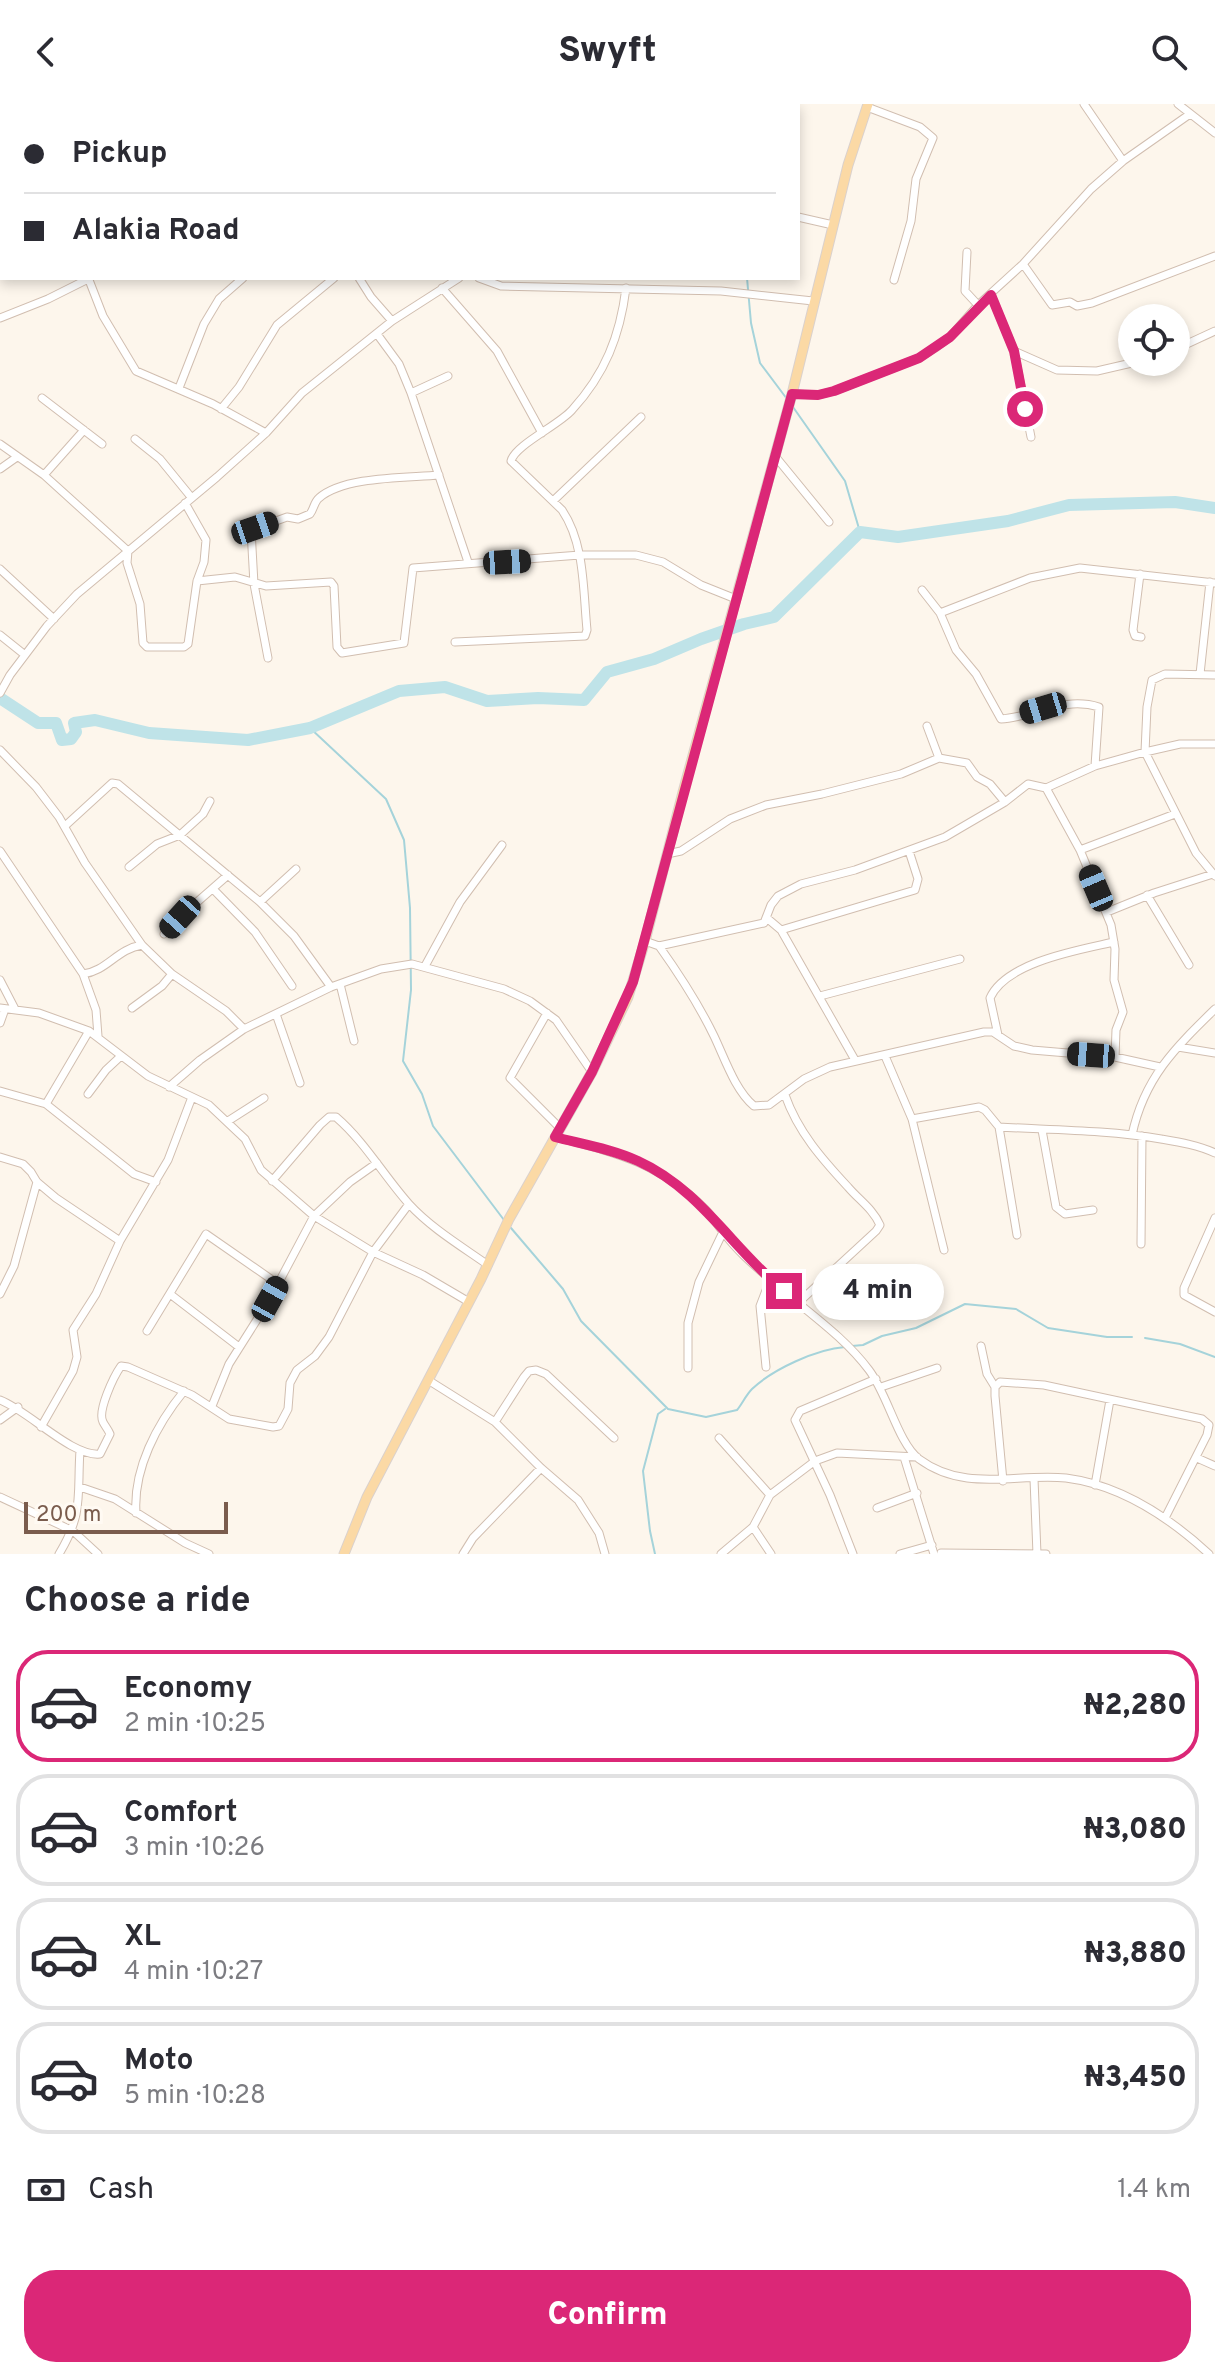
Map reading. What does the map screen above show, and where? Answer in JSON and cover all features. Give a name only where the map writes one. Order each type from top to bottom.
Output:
[{"type":"main road","points":[[344,1554],[367,1497],[488,1265],[507,1222],[592,1072],[628,997],[790,399],[848,165],[868,105]]},
{"type":"street","points":[[1084,104],[1123,161]]},
{"type":"street","points":[[1179,104],[1215,133]]},
{"type":"street","points":[[868,105],[920,127],[933,138],[916,179],[911,221],[894,280]]},
{"type":"street","points":[[790,399],[834,391],[919,358],[950,337],[978,305],[1023,264],[1091,189],[1123,161],[1190,114]]},
{"type":"street","points":[[800,217],[833,225]]},
{"type":"street","points":[[967,252],[965,291],[978,305]]},
{"type":"street","points":[[1023,264],[1052,305],[1070,302],[1077,306],[1215,256]]},
{"type":"street","points":[[0,318],[88,280]]},
{"type":"street","points":[[90,280],[103,316],[136,371],[179,388],[266,433]]},
{"type":"street","points":[[179,388],[204,324],[219,299],[241,280]]},
{"type":"street","points":[[221,409],[239,387],[277,325],[332,280]]},
{"type":"street","points":[[360,280],[392,321]]},
{"type":"street","points":[[0,693],[25,655],[77,594],[266,433],[302,393],[392,321],[456,280]]},
{"type":"street","points":[[484,280],[501,286],[740,293],[813,301]]},
{"type":"street","points":[[442,288],[497,351],[542,433]]},
{"type":"street","points":[[455,642],[585,636],[580,555],[569,519],[511,461],[517,450],[571,411],[601,371],[616,342],[626,288]]},
{"type":"street","points":[[991,295],[1014,351],[1031,437]]},
{"type":"street","points":[[1190,343],[1215,331]]},
{"type":"street","points":[[377,334],[399,364],[411,393],[468,562]]},
{"type":"street","points":[[1014,351],[1057,370],[1097,371],[1118,366]]},
{"type":"street","points":[[411,393],[448,376]]},
{"type":"street","points":[[42,398],[102,444]]},
{"type":"street","points":[[553,501],[641,417]]},
{"type":"street","points":[[44,475],[84,430]]},
{"type":"street","points":[[128,551],[127,563],[140,604],[144,646],[187,646],[206,540],[188,500],[160,459],[135,439]]},
{"type":"street","points":[[0,444],[44,475],[128,551]]},
{"type":"street","points":[[774,455],[829,522]]},
{"type":"street","points":[[0,469],[17,457]]},
{"type":"street","points":[[268,658],[254,584],[251,530],[287,517],[298,519],[310,514],[320,497],[342,487],[365,481],[439,475]]},
{"type":"street","points":[[197,581],[235,577],[254,584],[292,586],[317,581],[331,582],[334,586],[337,647],[342,653],[404,643],[413,568],[580,555],[627,555],[663,562],[701,585],[736,599]]},
{"type":"street","points":[[940,613],[1008,585],[1080,568],[1212,583],[1200,674]]},
{"type":"street","points":[[0,569],[54,619]]},
{"type":"street","points":[[1140,574],[1133,630],[1135,636],[1141,637]]},
{"type":"street","points":[[922,590],[940,613],[956,650],[976,674],[1001,719],[1053,705],[1087,704],[1099,707],[1095,766]]},
{"type":"street","points":[[0,635],[25,655]]},
{"type":"street","points":[[1107,912],[1147,895],[1214,875],[1196,853],[1145,752],[1152,680],[1165,674],[1215,675]]},
{"type":"street","points":[[927,726],[939,758]]},
{"type":"street","points":[[645,941],[659,946],[764,923],[774,899],[801,884],[855,870],[945,837],[1005,802],[1028,784],[1046,788],[1095,766],[1145,752],[1180,744],[1215,744]]},
{"type":"street","points":[[0,750],[36,787],[65,826],[85,863],[142,945],[172,974],[226,1011],[244,1029]]},
{"type":"street","points":[[667,854],[681,851],[744,813],[889,777],[939,758],[967,763],[977,777],[990,784],[1005,802]]},
{"type":"street","points":[[65,826],[112,783],[118,784],[260,902],[294,936],[335,986],[354,1041]]},
{"type":"street","points":[[1046,788],[1080,850],[1107,912],[1114,942],[1114,980],[1123,1012],[1116,1030],[1115,1057]]},
{"type":"street","points":[[129,867],[157,844],[180,835],[203,814],[210,801]]},
{"type":"street","points":[[1080,850],[1175,814]]},
{"type":"street","points":[[418,965],[502,845]]},
{"type":"street","points":[[0,851],[83,974],[96,1010],[98,1036]]},
{"type":"street","points":[[781,930],[915,890],[918,879],[909,851]]},
{"type":"street","points":[[260,902],[296,869]]},
{"type":"street","points":[[164,934],[228,875]]},
{"type":"street","points":[[213,889],[255,932],[292,986]]},
{"type":"street","points":[[1147,895],[1189,965]]},
{"type":"street","points":[[768,919],[781,930],[855,1060]]},
{"type":"street","points":[[998,1035],[990,998],[1009,977],[1064,953],[1114,942]]},
{"type":"street","points":[[83,974],[98,970],[129,947],[142,945]]},
{"type":"street","points":[[659,946],[675,968],[750,1103],[760,1107],[785,1095],[804,1079],[855,1060],[885,1056],[984,1032],[993,1032],[1014,1046],[1032,1050],[1115,1057],[1160,1067]]},
{"type":"street","points":[[820,996],[960,959]]},
{"type":"street","points":[[169,1087],[244,1029],[335,986],[381,969],[418,965],[504,989],[530,1001],[562,1027],[592,1072]]},
{"type":"street","points":[[132,1008],[162,986],[172,974]]},
{"type":"street","points":[[0,980],[15,1009]]},
{"type":"street","points":[[0,1023],[3,1008],[15,1009],[39,1013],[98,1036],[121,1056],[169,1087],[209,1105],[245,1139],[261,1170],[314,1216],[373,1252],[423,1275],[469,1302]]},
{"type":"street","points":[[1132,1135],[1144,1093],[1160,1067],[1215,1009]]},
{"type":"street","points":[[547,1013],[510,1078],[557,1133],[648,1166],[683,1188],[770,1280],[845,1341],[878,1383],[899,1429],[917,1457],[934,1469],[961,1479],[1003,1481],[1059,1478],[1095,1485],[1165,1518],[1204,1552]]},
{"type":"street","points":[[276,1014],[300,1083]]},
{"type":"street","points":[[46,1104],[89,1031]]},
{"type":"street","points":[[1178,1047],[1215,1053]]},
{"type":"street","points":[[88,1094],[121,1056]]},
{"type":"street","points":[[885,1056],[912,1119],[944,1250]]},
{"type":"street","points":[[0,1091],[46,1104],[134,1174],[156,1182]]},
{"type":"street","points":[[785,1095],[794,1122],[832,1170],[871,1210],[880,1225],[798,1303]]},
{"type":"street","points":[[41,1427],[73,1371],[77,1357],[73,1330],[96,1294],[120,1241],[168,1160],[192,1097]]},
{"type":"street","points":[[228,1121],[264,1098]]},
{"type":"street","points":[[912,1119],[965,1108],[985,1110],[999,1127],[1017,1235]]},
{"type":"street","points":[[272,1181],[320,1125],[329,1117],[336,1117],[409,1204],[447,1237],[488,1265]]},
{"type":"street","points":[[999,1127],[1090,1130],[1142,1136],[1215,1153]]},
{"type":"street","points":[[1042,1130],[1056,1207],[1065,1214],[1093,1210]]},
{"type":"street","points":[[1141,1244],[1142,1136]]},
{"type":"street","points":[[0,1157],[23,1164],[37,1182],[120,1241]]},
{"type":"street","points":[[212,1406],[229,1364],[278,1284],[314,1216],[350,1182],[377,1163]]},
{"type":"street","points":[[0,1294],[22,1242],[37,1182]]},
{"type":"street","points":[[0,1400],[18,1407],[41,1427],[96,1456],[109,1439],[102,1415],[112,1381],[121,1366],[184,1391],[229,1419],[279,1426],[288,1409],[290,1383],[297,1370],[315,1356],[329,1337],[373,1252],[409,1204]]},
{"type":"street","points":[[1215,1218],[1184,1288],[1184,1295],[1215,1312]]},
{"type":"street","points":[[688,1368],[688,1323],[699,1282],[723,1232]]},
{"type":"street","points":[[147,1331],[206,1234],[278,1284]]},
{"type":"street","points":[[0,1268],[11,1273]]},
{"type":"street","points":[[766,1367],[760,1306],[770,1280]]},
{"type":"street","points":[[170,1294],[239,1347]]},
{"type":"street","points":[[981,1346],[987,1374],[995,1387],[1003,1481]]},
{"type":"street","points":[[853,1554],[795,1420],[796,1414],[878,1383],[937,1368]]},
{"type":"street","points":[[495,1422],[524,1377],[529,1371],[536,1370],[546,1374],[614,1438]]},
{"type":"street","points":[[428,1380],[495,1422],[578,1500],[599,1533],[605,1554]]},
{"type":"street","points":[[995,1387],[1000,1382],[1008,1381],[1028,1383],[1207,1421],[1208,1431],[1197,1458],[1165,1518]]},
{"type":"street","points":[[136,1513],[150,1442],[165,1414],[184,1391]]},
{"type":"street","points":[[1095,1485],[1110,1400]]},
{"type":"street","points":[[0,1420],[18,1407]]},
{"type":"street","points":[[719,1438],[770,1495]]},
{"type":"street","points":[[59,1554],[73,1531],[80,1487],[80,1450]]},
{"type":"street","points":[[721,1554],[753,1527],[770,1495],[815,1461],[837,1453],[917,1457]]},
{"type":"street","points":[[904,1457],[934,1554]]},
{"type":"street","points":[[1197,1458],[1215,1466]]},
{"type":"street","points":[[463,1554],[469,1542],[541,1468]]},
{"type":"street","points":[[941,1553],[1040,1554],[1034,1479]]},
{"type":"street","points":[[80,1487],[115,1499],[185,1543],[209,1554]]},
{"type":"street","points":[[877,1508],[917,1493]]},
{"type":"street","points":[[0,1497],[73,1531],[98,1554]]},
{"type":"street","points":[[753,1527],[771,1554]]},
{"type":"street","points":[[900,1554],[932,1545]]},
{"type":"waterway","points":[[747,280],[751,323],[760,363],[787,399]]},
{"type":"waterway","points":[[793,407],[845,481],[860,532]]},
{"type":"waterway","points":[[0,698],[38,723],[56,723],[62,740],[71,739],[76,732],[74,723],[95,720],[149,733],[248,740],[310,728],[399,691],[445,687],[487,701],[538,698],[584,700],[607,672],[654,659],[744,624],[774,617],[860,532],[898,537],[1008,521],[1069,505],[1175,502],[1215,508]]},
{"type":"waterway","points":[[310,728],[386,799],[404,840],[410,908],[411,990],[403,1061],[422,1094],[433,1126],[504,1220]]},
{"type":"waterway","points":[[511,1228],[563,1289],[581,1321],[668,1409],[706,1417],[737,1410],[752,1389],[771,1374],[809,1356],[845,1347]]},
{"type":"waterway","points":[[852,1346],[916,1328],[965,1304],[1016,1309],[1048,1328],[1107,1337],[1132,1337]]},
{"type":"waterway","points":[[1145,1338],[1180,1344],[1215,1357]]},
{"type":"waterway","points":[[655,1554],[643,1471],[658,1414],[665,1409]]},
{"type":"route","points":[[784,1291],[683,1188],[634,1159],[555,1137],[592,1072],[633,982],[792,394],[818,395],[834,391],[919,358],[950,337],[991,295],[1014,351],[1025,409]]}]
